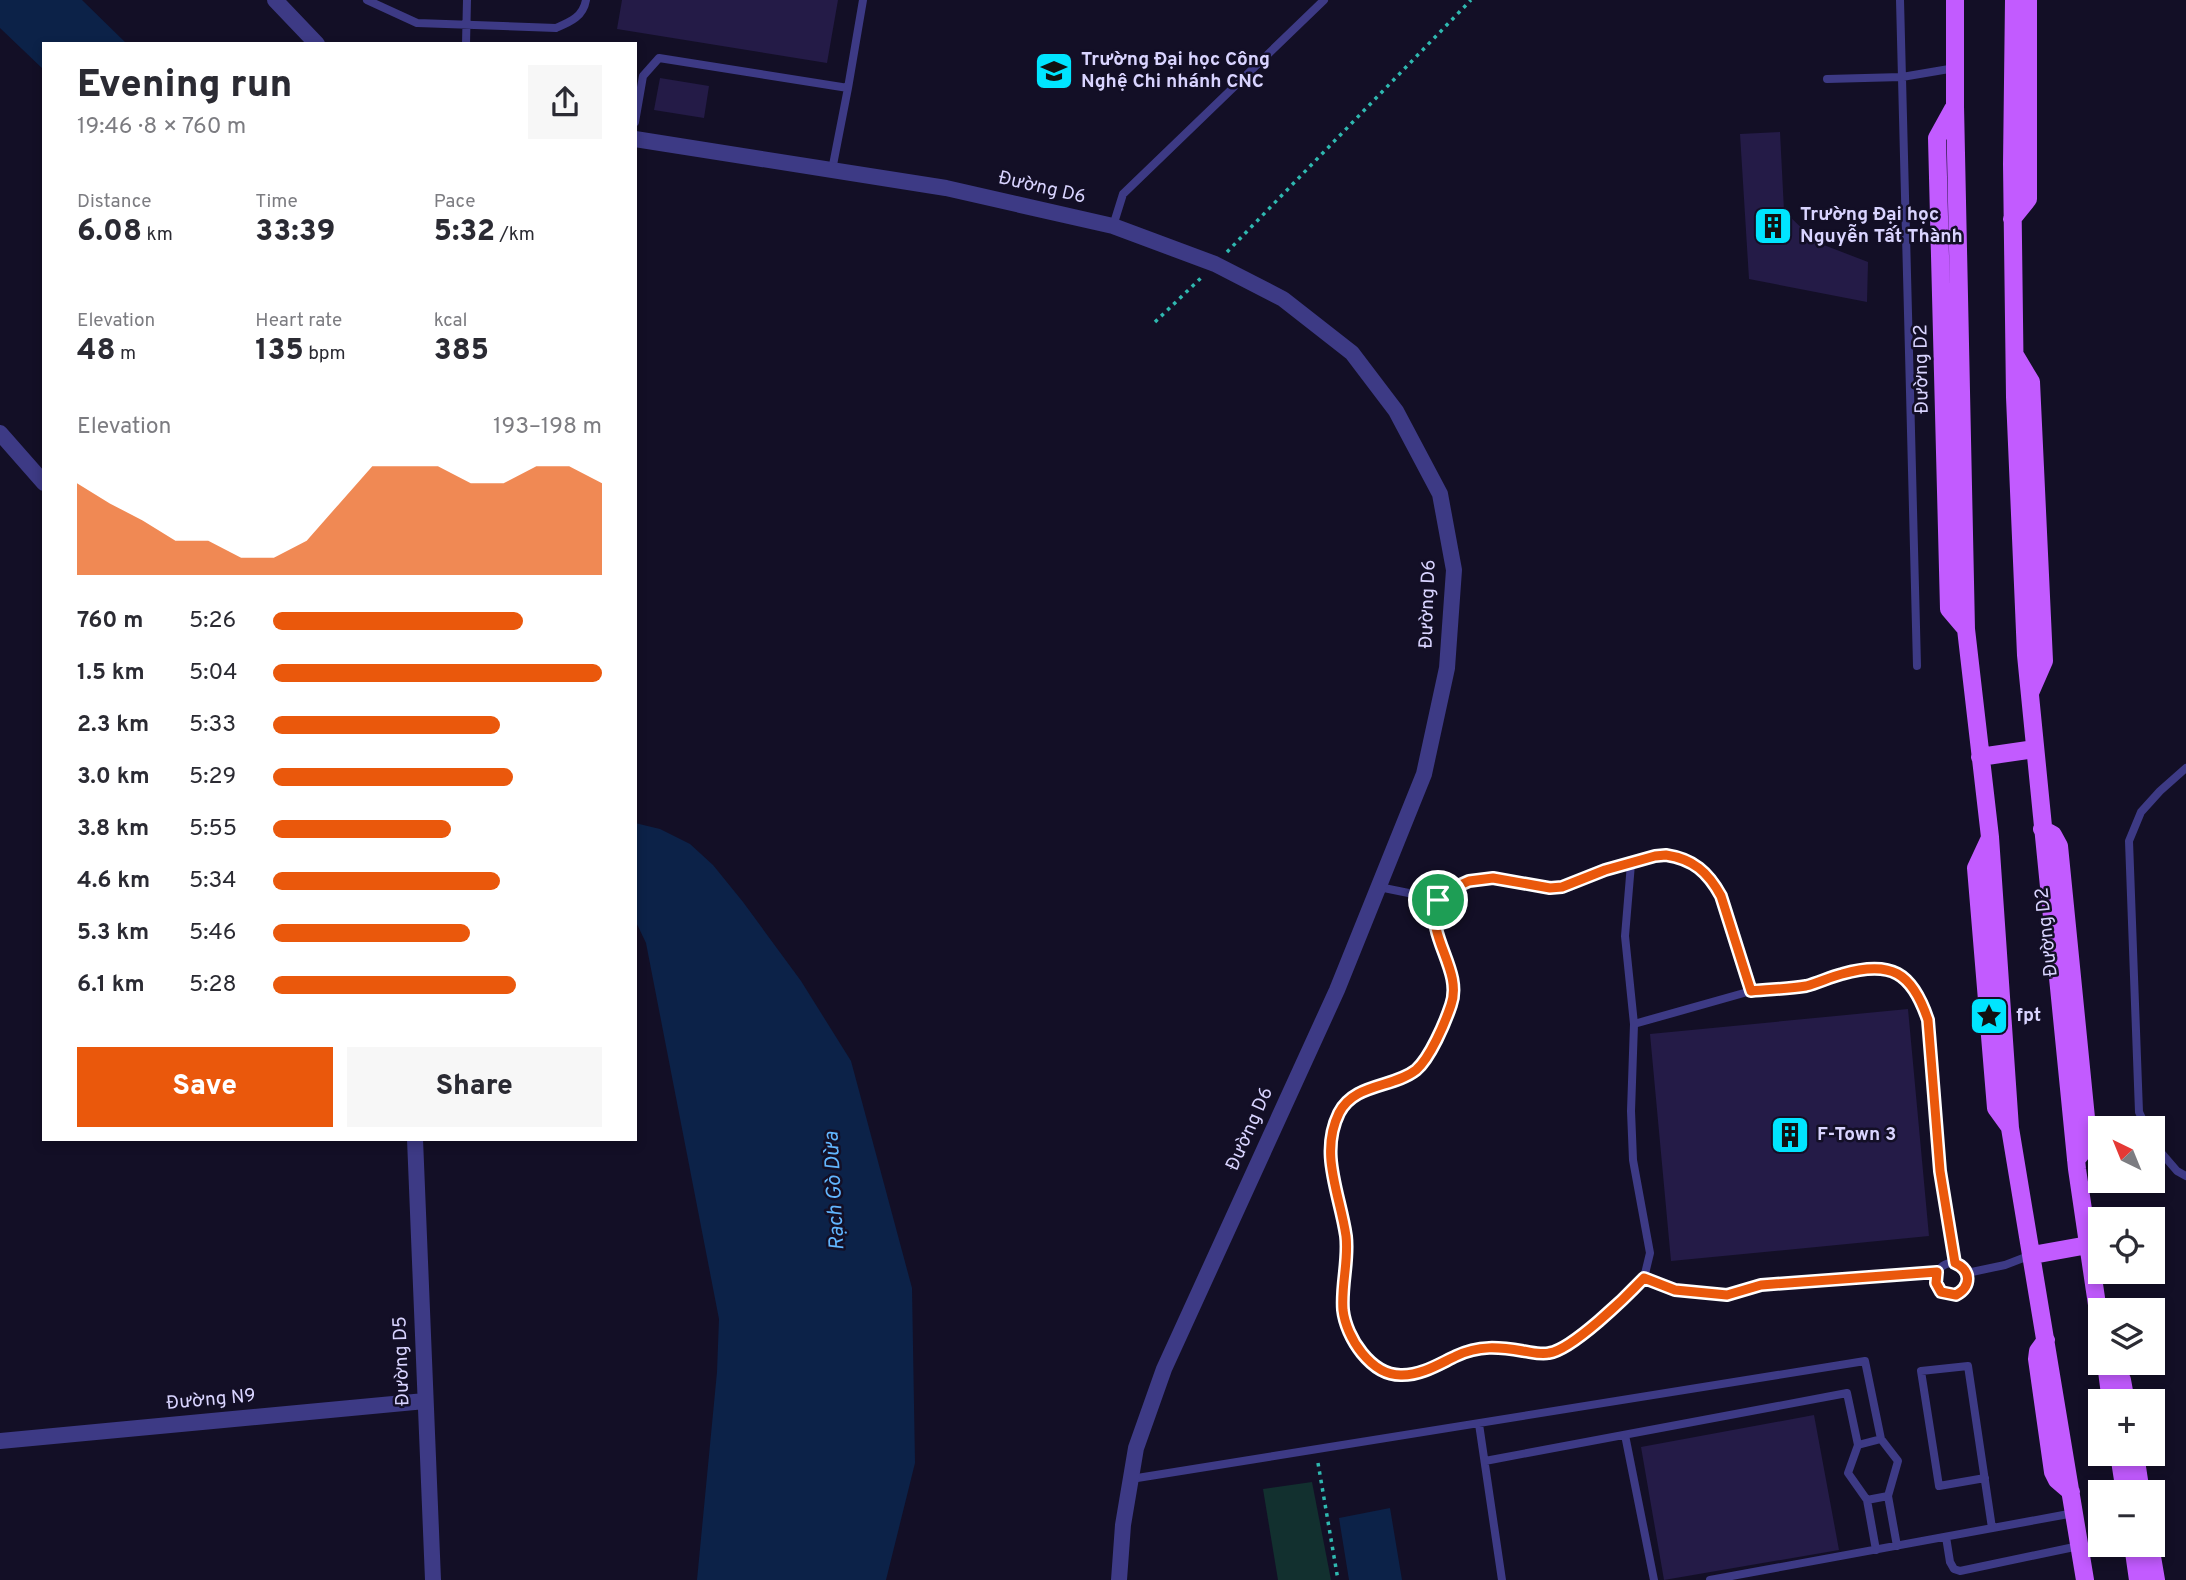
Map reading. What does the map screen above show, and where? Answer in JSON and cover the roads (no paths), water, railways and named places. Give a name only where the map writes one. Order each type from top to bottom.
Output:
[{"type":"main road","name":"Đường D2","points":[[1955,0],[1966,629],[1990,837],[2010,1128],[2033,1255],[2084,1580]]},
{"type":"main road","name":"Đường D2","points":[[2014,0],[2014,354],[2026,655],[2076,1160],[2088,1245]]},
{"type":"main road","name":"Đường D2","points":[[2012,219],[2028,199],[2028,0]]},
{"type":"main road","points":[[1980,757],[2035,749]]},
{"type":"main road","points":[[2033,1255],[2088,1245]]},
{"type":"main road","points":[[2135,1557],[2138,1580]]},
{"type":"main road","points":[[2152,1557],[2156,1580]]},
{"type":"street","points":[[275,0],[315,42]]},
{"type":"street","name":"Đường D6","points":[[637,139],[946,188],[1113,226],[1215,264],[1283,299],[1352,353],[1396,411],[1440,494],[1454,570],[1447,668],[1424,774],[1337,990],[1164,1368],[1136,1448],[1123,1525],[1119,1580]]},
{"type":"street","points":[[0,433],[42,481]]},
{"type":"street","name":"Đường D5","points":[[415,1141],[433,1580]]},
{"type":"street","name":"Đường N9","points":[[0,1441],[425,1401]]},
{"type":"lane","points":[[367,0],[416,23],[556,28],[574,21],[586,5],[586,0]]},
{"type":"lane","points":[[467,0],[467,42]]},
{"type":"lane","points":[[832,170],[863,0]]},
{"type":"lane","points":[[1113,226],[1123,194],[1324,0]]},
{"type":"lane","points":[[1900,0],[1917,666]]},
{"type":"lane","points":[[637,110],[643,76],[659,58],[848,88]]},
{"type":"lane","points":[[1828,79],[1902,77],[1955,68]]},
{"type":"lane","points":[[2141,1116],[2129,841],[2141,812],[2186,768]]},
{"type":"lane","points":[[1631,864],[1625,936],[1634,1024],[1631,1111],[1633,1160],[1650,1253],[1644,1278],[1578,1338],[1550,1353],[1485,1347],[1417,1373],[1393,1375],[1377,1366],[1351,1339],[1343,1310],[1346,1238],[1332,1177],[1330,1144],[1333,1126],[1346,1101],[1373,1086],[1402,1077],[1416,1069],[1425,1059],[1442,1026],[1454,997],[1434,923],[1434,909],[1438,900],[1459,884],[1481,878],[1550,888],[1562,887],[1605,870],[1655,856],[1685,859],[1707,874],[1721,896],[1751,991]]},
{"type":"lane","points":[[1379,887],[1438,900]]},
{"type":"lane","points":[[1634,1024],[1751,991],[1805,986],[1839,974],[1867,969],[1896,972],[1920,996],[1928,1020],[1940,1171],[1955,1263]]},
{"type":"lane","points":[[2165,1157],[2177,1171],[2186,1176]]},
{"type":"lane","points":[[1967,1273],[2005,1265],[2033,1255]]},
{"type":"lane","points":[[1955,1263],[1965,1268],[1968,1284],[1965,1289],[1951,1296],[1938,1288],[1937,1272],[1944,1264],[1955,1263]]},
{"type":"lane","points":[[1644,1278],[1675,1290],[1727,1295],[1761,1285],[1937,1272]]},
{"type":"lane","points":[[1130,1479],[1865,1361],[1881,1439],[1898,1461],[1888,1496],[1898,1546]]},
{"type":"lane","points":[[1985,1478],[1939,1486],[1921,1371],[1968,1366],[1985,1478],[1992,1528]]},
{"type":"lane","points":[[1485,1461],[1847,1393],[1858,1445],[1848,1473],[1867,1500],[1876,1550]]},
{"type":"lane","points":[[1479,1424],[1502,1580]]},
{"type":"lane","points":[[1625,1435],[1654,1580]]},
{"type":"lane","points":[[1858,1445],[1881,1439]]},
{"type":"lane","points":[[1867,1500],[1888,1496]]},
{"type":"lane","points":[[1710,1580],[2074,1513]]},
{"type":"lane","points":[[1946,1537],[1950,1562],[1954,1569],[1960,1571],[2079,1546]]},
{"type":"water","points":[[0,0],[82,0],[125,42],[42,42],[42,68],[0,28]]},
{"type":"water","name":"Rạch Gò Dừa","points":[[637,823],[660,829],[690,844],[713,865],[801,981],[851,1061],[912,1288],[915,1463],[886,1580],[697,1580],[717,1372],[719,1319],[646,943],[637,924]]},
{"type":"water","points":[[1390,1508],[1402,1580],[1349,1580],[1339,1518]]},
{"type":"place","name":"Trường Đại học Công Nghệ Chi nhánh CNC","points":[[1054,71]]},
{"type":"place","name":"Trường Đại học Nguyễn Tất Thành","points":[[1773,226]]},
{"type":"place","name":"fpt","points":[[1989,1016]]},
{"type":"place","name":"F-Town 3","points":[[1790,1135]]}]
